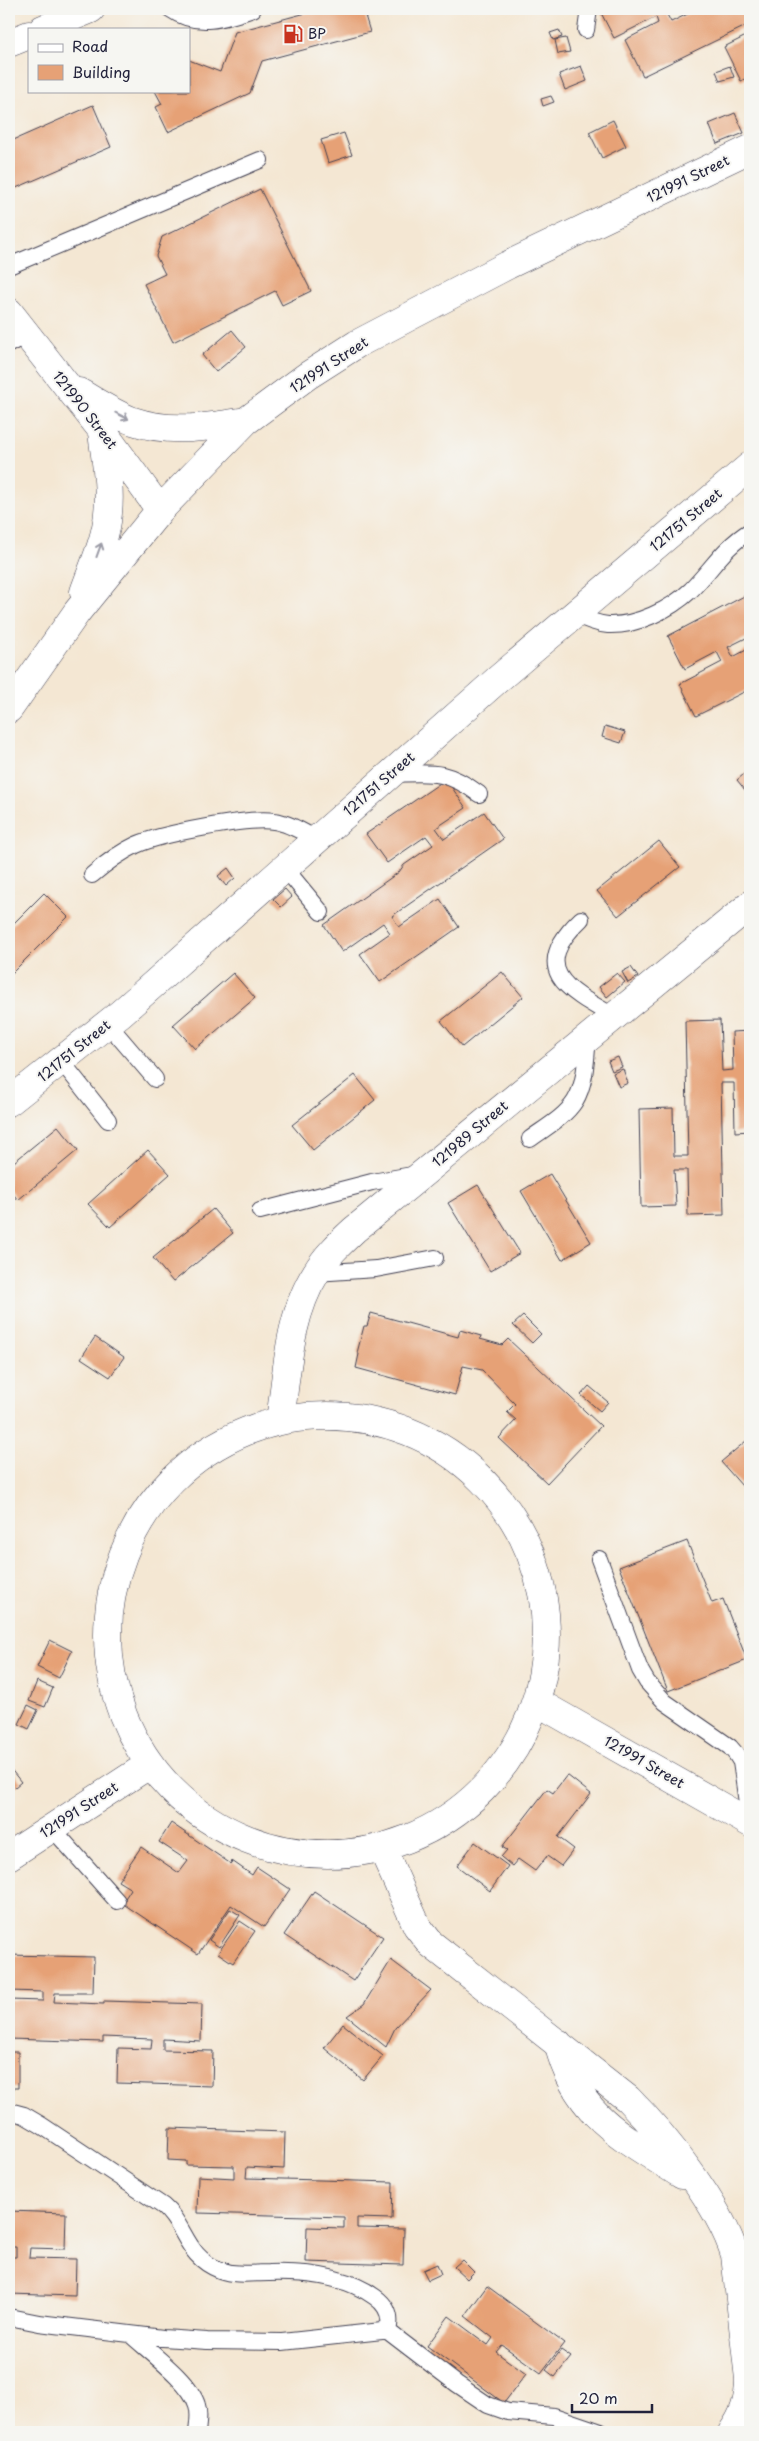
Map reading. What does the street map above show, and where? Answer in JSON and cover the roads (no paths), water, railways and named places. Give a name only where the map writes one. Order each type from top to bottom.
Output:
[{"type":"street","points":[[45,28],[90,9]]},
{"type":"street","points":[[9,44],[28,35]]},
{"type":"street","name":"121991 Street","points":[[9,709],[76,612],[160,510],[246,422],[307,376],[357,344],[508,265],[750,149]]},
{"type":"street","name":"121990 Street","points":[[9,312],[18,339],[65,384],[101,429],[160,510]]},
{"type":"street","points":[[65,384],[115,413],[150,426],[189,429],[246,422]]},
{"type":"street","points":[[76,612],[104,538],[108,514],[108,487],[101,429]]},
{"type":"street","name":"121751 Street","points":[[9,1102],[108,1024],[390,774],[750,466]]},
{"type":"street","name":"121989 Street","points":[[280,1421],[299,1311],[316,1273],[326,1258],[354,1230],[588,1036],[750,905]]},
{"type":"street","points":[[312,1416],[345,1417],[378,1422],[409,1432],[438,1446],[459,1460],[489,1488],[518,1528],[538,1572],[545,1605],[547,1637],[544,1670],[537,1702],[523,1736],[503,1767],[478,1795],[449,1818],[433,1827],[416,1836],[382,1848],[330,1854],[295,1852],[253,1841],[214,1822],[179,1796],[150,1764],[126,1720],[116,1693],[108,1654],[109,1614],[119,1566],[130,1538],[150,1505],[176,1475],[207,1451],[233,1437],[280,1421],[312,1416]]},
{"type":"street","name":"121991 Street","points":[[537,1702],[750,1823]]},
{"type":"street","name":"121991 Street","points":[[9,1856],[150,1764]]},
{"type":"street","points":[[382,1848],[417,1926],[431,1944],[558,2043],[568,2077],[582,2100],[596,2115],[635,2145],[696,2183],[722,2221],[735,2255],[750,2379],[749,2396],[744,2414],[732,2432]]},
{"type":"lane","points":[[170,9],[191,20],[201,21],[217,20],[253,9]]},
{"type":"lane","points":[[586,30],[588,9]]},
{"type":"lane","points":[[9,266],[260,160]]},
{"type":"lane","points":[[575,614],[608,625],[645,618],[676,602],[690,590],[729,547],[750,531]]},
{"type":"lane","points":[[390,774],[440,773],[456,778],[479,794]]},
{"type":"lane","points":[[92,875],[115,856],[138,844],[235,823],[276,821],[316,839]]},
{"type":"lane","points":[[284,867],[321,912]]},
{"type":"lane","points":[[581,919],[561,941],[557,954],[557,971],[566,987],[576,995],[613,1016]]},
{"type":"lane","points":[[108,1024],[155,1079]]},
{"type":"lane","points":[[530,1139],[563,1114],[576,1099],[584,1072],[588,1036]]},
{"type":"lane","points":[[62,1062],[108,1120]]},
{"type":"lane","points":[[260,1211],[372,1182],[422,1174]]},
{"type":"lane","points":[[316,1273],[376,1269],[435,1258]]},
{"type":"lane","points":[[599,1559],[640,1670],[647,1682],[665,1702],[730,1747],[739,1758],[750,1823]]},
{"type":"lane","points":[[52,1828],[117,1901]]},
{"type":"lane","points":[[9,2111],[24,2115],[41,2125],[162,2206],[171,2214],[193,2251],[205,2262],[219,2270],[235,2274],[283,2273],[347,2283],[372,2295],[386,2308],[390,2320],[386,2329]]},
{"type":"lane","points":[[9,2317],[39,2323],[163,2338],[261,2342],[299,2340],[386,2329],[457,2384],[488,2405],[508,2412],[554,2416],[601,2432]]},
{"type":"lane","points":[[130,2334],[176,2376],[195,2399],[198,2416],[197,2432]]},
{"type":"place","name":"BP","points":[[293,34]]}]
